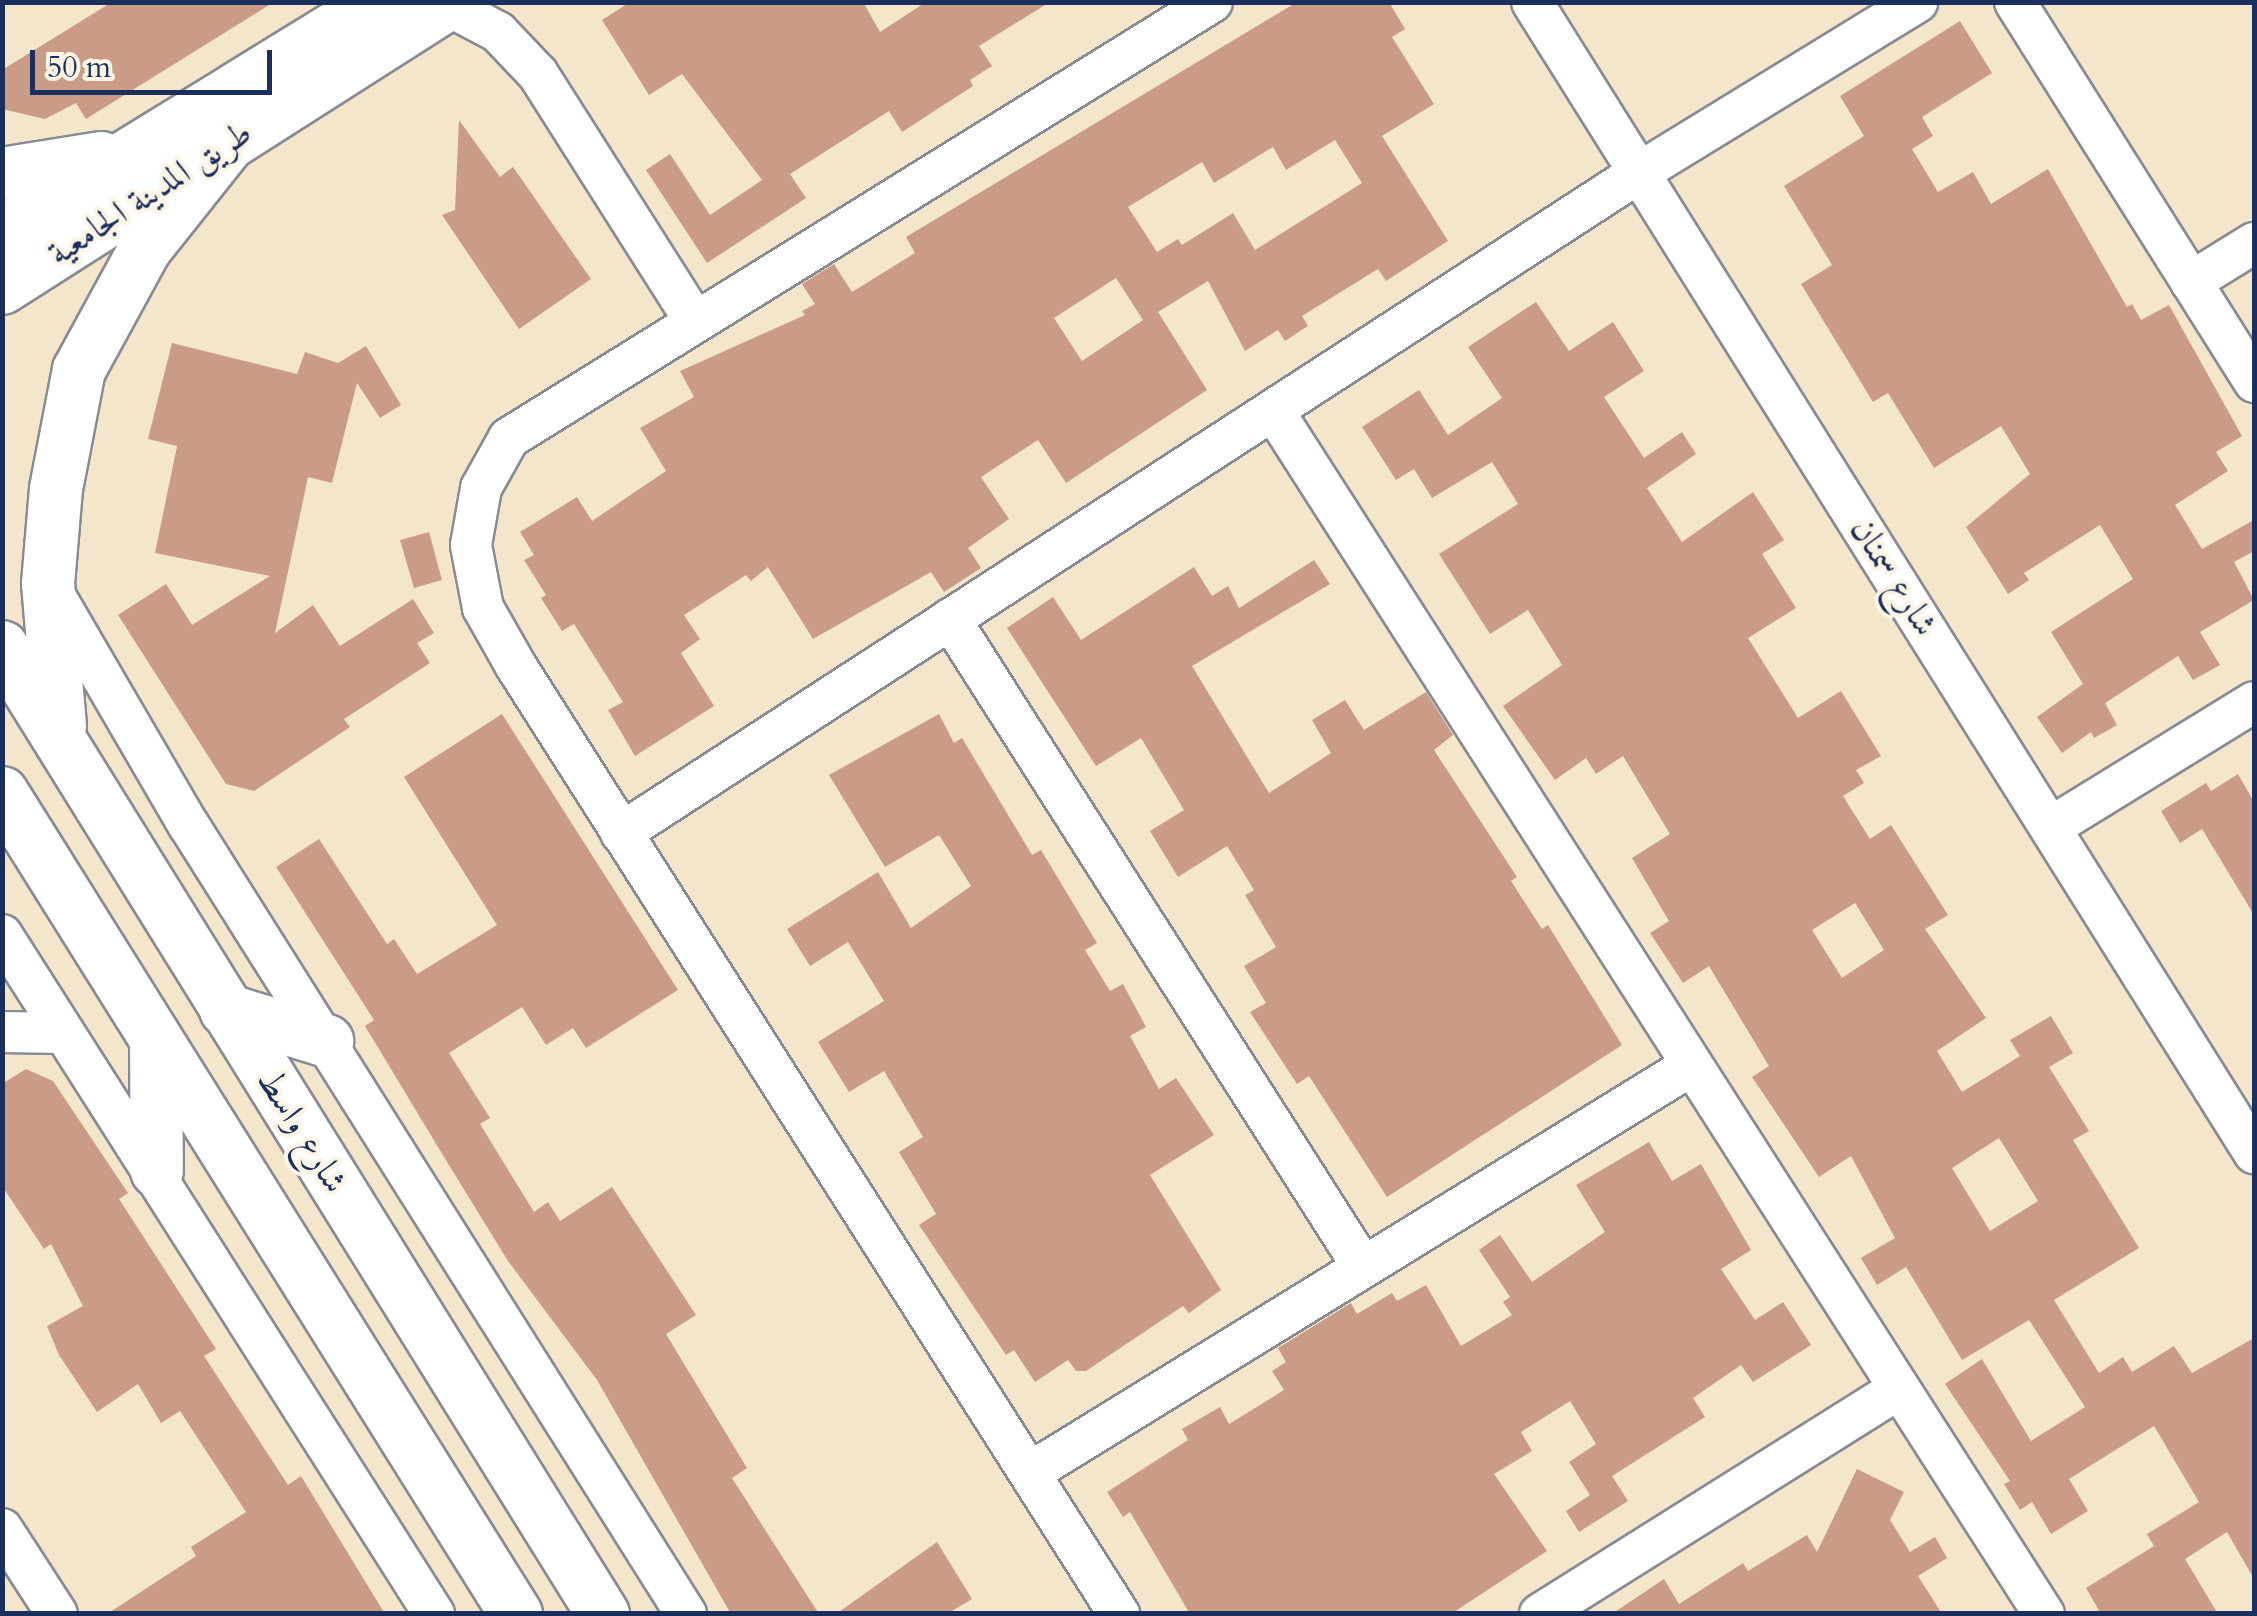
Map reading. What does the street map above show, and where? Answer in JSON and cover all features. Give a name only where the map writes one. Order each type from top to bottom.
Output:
[{"type":"main road","name":"طريق المدينة الجامعية","points":[[2,233],[378,2]]},
{"type":"main road","name":"طريق المدينة الجامعية","points":[[2,288],[449,4]]},
{"type":"main road","points":[[68,756],[54,706],[48,584],[56,489],[78,370],[145,249],[231,141]]},
{"type":"main road","points":[[2,174],[128,154]]},
{"type":"main road","name":"شارع واسط","points":[[2,646],[604,1614]]},
{"type":"main road","points":[[2,793],[516,1614]]},
{"type":"main road","points":[[226,1010],[327,1041]]},
{"type":"main road","points":[[156,1039],[158,1171]]},
{"type":"street","points":[[1119,1614],[483,608],[474,576],[474,515],[509,438],[1212,2]]},
{"type":"street","name":"شارع سمنان","points":[[1532,2],[2254,1153]]},
{"type":"street","points":[[622,832],[1640,172],[1918,2]]},
{"type":"street","points":[[2015,2],[2254,382]]},
{"type":"street","points":[[449,4],[498,32],[538,74],[694,320]]},
{"type":"street","points":[[2191,282],[2254,244]]},
{"type":"street","points":[[1273,410],[2044,1614]]},
{"type":"street","points":[[48,584],[188,824],[686,1614]]},
{"type":"street","points":[[950,619],[1363,1267]]},
{"type":"street","points":[[2051,827],[2254,702]]},
{"type":"street","points":[[2,1005],[11,950]]},
{"type":"street","points":[[11,950],[158,1171],[434,1614]]},
{"type":"street","points":[[2,1032],[64,1033]]},
{"type":"street","points":[[1031,1472],[1692,1065]]},
{"type":"street","points":[[1549,1611],[1899,1389]]},
{"type":"street","points":[[2,1529],[57,1614]]},
{"type":"building","points":[[112,2],[274,2],[86,119],[76,103],[45,119],[2,109],[2,70]]},
{"type":"building","points":[[630,2],[863,2],[880,32],[926,2],[1050,2],[979,46],[992,66],[970,80],[973,86],[902,132],[889,111],[790,174],[806,198],[707,263],[646,170],[670,154],[710,215],[762,180],[682,74],[649,95],[602,20]]},
{"type":"building","points":[[1297,2],[1389,2],[1405,29],[1392,37],[1434,104],[1382,136],[1448,241],[1386,281],[1378,269],[1302,316],[1308,326],[1285,341],[1278,330],[1245,351],[1208,281],[1158,312],[1207,390],[1066,483],[1038,440],[981,477],[1009,519],[968,548],[981,568],[944,592],[931,572],[813,639],[768,567],[751,581],[746,575],[684,615],[700,639],[681,653],[714,706],[635,756],[608,710],[623,702],[574,624],[562,631],[541,598],[546,595],[524,560],[534,555],[520,532],[577,497],[592,521],[666,471],[640,428],[694,397],[680,371],[805,315],[802,311],[815,304],[802,284],[834,264],[852,292],[915,253],[906,237]],"holes":[[[1335,140],[1362,183],[1255,250],[1233,213],[1182,245],[1178,239],[1157,252],[1128,207],[1202,162],[1214,183],[1273,147],[1286,170]],[[1116,278],[1143,320],[1082,361],[1054,318]]]},
{"type":"building","points":[[1960,21],[1992,73],[1922,117],[1933,136],[1912,149],[1938,192],[1973,172],[1991,204],[2048,169],[2127,307],[2132,304],[2141,320],[2169,305],[2242,436],[2216,452],[2228,471],[2175,505],[2202,549],[2254,520],[2254,551],[2234,562],[2254,600],[2200,632],[2220,665],[2193,680],[2178,656],[2105,703],[2117,725],[2094,738],[2091,732],[2062,753],[2037,717],[2083,684],[2051,632],[2133,579],[2100,525],[2024,573],[2029,580],[2008,594],[1966,527],[2030,474],[2001,426],[1934,468],[1888,393],[1873,402],[1801,284],[1832,265],[1784,186],[1864,136],[1840,96]]},
{"type":"building","points":[[459,120],[500,177],[513,167],[591,279],[519,329],[442,215],[455,210]]},
{"type":"building","points":[[1536,302],[1569,351],[1613,322],[1644,371],[1604,397],[1644,458],[1682,432],[1696,454],[1647,488],[1682,542],[1753,492],[1784,540],[1762,554],[1796,608],[1748,638],[1798,718],[1841,691],[1881,756],[1856,770],[1864,783],[1843,796],[1870,839],[1891,825],[1948,915],[1925,929],[1986,1018],[1937,1051],[1962,1092],[2020,1056],[2010,1040],[2051,1016],[2073,1053],[2049,1067],[2089,1131],[2073,1140],[2139,1248],[2054,1300],[2099,1373],[2123,1357],[2132,1372],[2174,1346],[2192,1373],[2254,1338],[2254,1579],[2227,1532],[2185,1559],[2218,1614],[2101,1614],[2086,1588],[2154,1546],[2147,1534],[2199,1502],[2154,1426],[2069,1479],[2088,1511],[2051,1534],[2032,1502],[2020,1510],[2004,1484],[2010,1481],[1945,1384],[1982,1359],[2031,1441],[2085,1407],[2029,1320],[1962,1360],[1906,1267],[1877,1285],[1861,1258],[1895,1238],[1851,1156],[1819,1177],[1752,1077],[1769,1066],[1709,966],[1683,983],[1650,933],[1669,921],[1632,858],[1670,834],[1623,756],[1596,774],[1586,758],[1555,780],[1503,706],[1562,665],[1528,610],[1490,634],[1439,554],[1518,504],[1492,462],[1432,498],[1414,469],[1396,480],[1362,427],[1419,390],[1448,435],[1502,398],[1468,347]],"holes":[[[1855,903],[1884,950],[1842,978],[1812,930]],[[1999,1138],[2038,1201],[1990,1231],[1952,1168]]]},
{"type":"building","points":[[172,343],[297,374],[305,352],[338,363],[366,346],[401,405],[380,418],[357,383],[332,483],[308,477],[275,633],[313,605],[340,646],[413,599],[434,633],[417,643],[430,663],[344,719],[350,727],[254,791],[226,784],[118,615],[166,584],[192,625],[270,576],[155,553],[177,446],[148,439]]},
{"type":"building","points":[[429,532],[442,580],[414,588],[400,540]]},
{"type":"building","points":[[1314,560],[1330,584],[1192,666],[1269,793],[1331,753],[1312,720],[1345,700],[1364,730],[1426,692],[1453,735],[1434,750],[1517,877],[1511,881],[1542,929],[1548,925],[1622,1045],[1387,1197],[1309,1076],[1297,1084],[1250,1012],[1266,1003],[1244,966],[1276,947],[1245,895],[1254,890],[1227,846],[1178,877],[1150,831],[1184,810],[1141,738],[1096,766],[1007,628],[1053,597],[1081,640],[1194,567],[1212,596],[1228,586],[1239,608]]},
{"type":"building","points":[[502,714],[678,990],[586,1048],[573,1028],[546,1045],[522,1007],[449,1053],[490,1118],[480,1124],[534,1212],[548,1202],[560,1221],[612,1187],[696,1315],[666,1334],[747,1468],[732,1478],[819,1614],[731,1614],[597,1380],[508,1261],[444,1157],[365,1026],[374,1020],[276,867],[319,839],[387,944],[394,939],[417,974],[497,925],[404,777]]},
{"type":"building","points":[[939,714],[954,743],[962,738],[1032,855],[1041,850],[1097,943],[1085,950],[1110,991],[1123,984],[1146,1027],[1130,1036],[1159,1089],[1176,1078],[1214,1135],[1150,1175],[1221,1290],[1189,1313],[1183,1306],[1086,1371],[1076,1371],[1068,1360],[1035,1382],[1014,1350],[1006,1355],[919,1225],[936,1214],[899,1152],[923,1137],[884,1071],[849,1092],[818,1042],[884,1001],[848,942],[810,966],[787,929],[878,872],[911,928],[971,886],[939,835],[885,867],[829,775]]},
{"type":"building","points":[[2238,774],[2254,802],[2254,915],[2202,829],[2180,843],[2161,811],[2206,783],[2211,791]]},
{"type":"building","points":[[26,1069],[53,1081],[128,1193],[119,1199],[216,1349],[204,1356],[288,1485],[301,1476],[385,1614],[107,1614],[196,1556],[191,1547],[246,1512],[180,1411],[161,1423],[138,1384],[97,1412],[59,1355],[47,1326],[83,1306],[51,1244],[44,1249],[2,1186],[2,1084]]},
{"type":"building","points":[[1649,1142],[1672,1181],[1701,1164],[1751,1250],[1721,1269],[1755,1320],[1783,1302],[1811,1345],[1753,1382],[1741,1365],[1693,1398],[1705,1417],[1612,1476],[1628,1501],[1579,1532],[1566,1511],[1590,1495],[1569,1462],[1596,1444],[1570,1401],[1521,1432],[1532,1451],[1494,1474],[1547,1551],[1451,1614],[1190,1614],[1130,1512],[1123,1517],[1107,1492],[1188,1440],[1182,1429],[1220,1407],[1229,1424],[1284,1390],[1272,1371],[1286,1362],[1278,1348],[1351,1303],[1357,1314],[1392,1293],[1397,1301],[1426,1285],[1461,1346],[1512,1315],[1503,1302],[1510,1297],[1479,1250],[1500,1235],[1532,1282],[1605,1232],[1576,1185]]},
{"type":"building","points":[[1857,1469],[1904,1492],[1890,1520],[1910,1552],[1935,1537],[1947,1558],[1918,1576],[1942,1614],[1612,1614],[1664,1579],[1679,1604],[1743,1563],[1748,1571],[1807,1535],[1817,1552]]},
{"type":"building","points":[[937,1542],[972,1599],[947,1614],[836,1614]]}]
